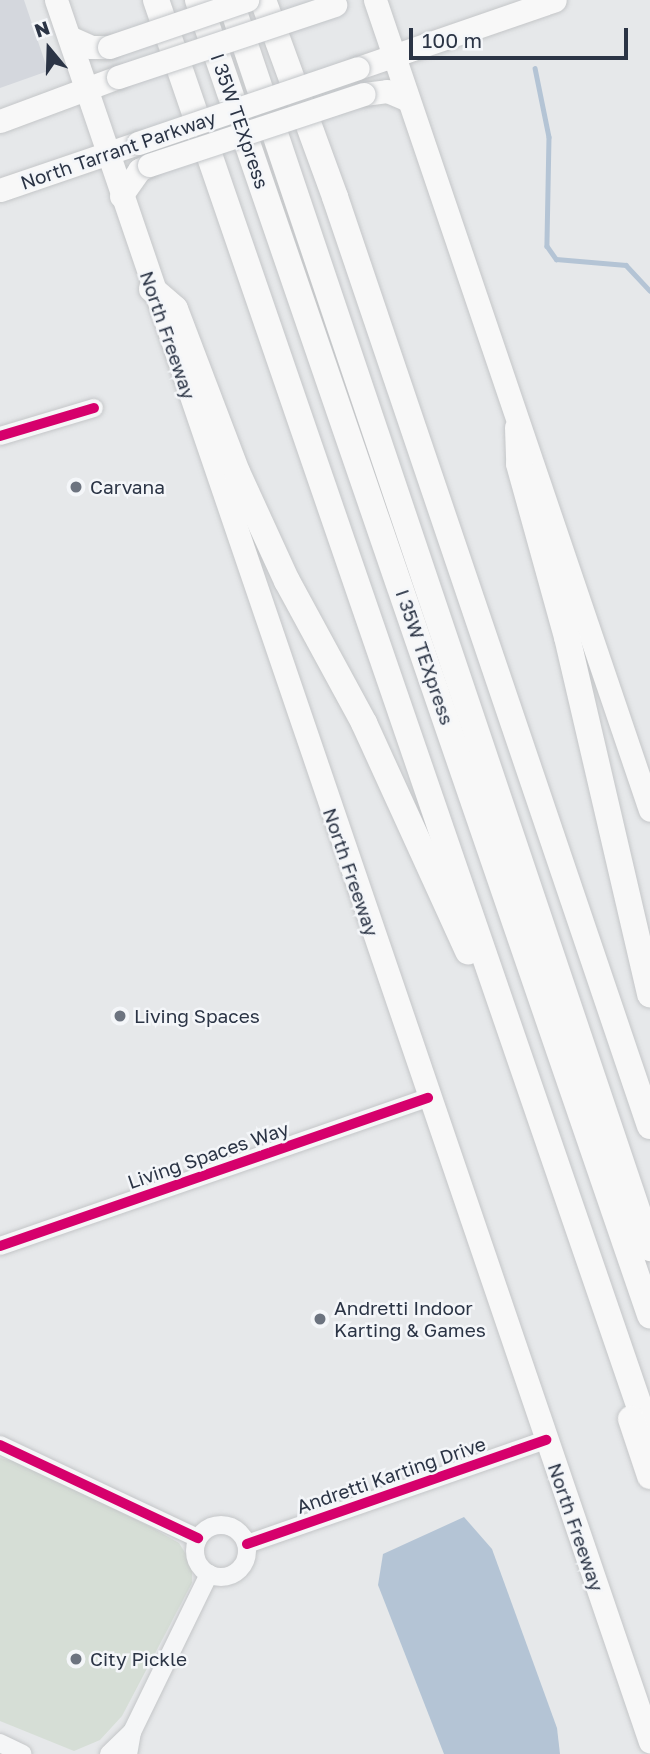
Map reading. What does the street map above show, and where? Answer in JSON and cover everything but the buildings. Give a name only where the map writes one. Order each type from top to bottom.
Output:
[{"type":"highway","points":[[156,0],[559,1164],[600,1294],[650,1437]]},
{"type":"highway","name":"I 35W TEXpress","points":[[198,0],[650,1315]]},
{"type":"highway","name":"I 35W TEXpress","points":[[230,0],[650,1248]]},
{"type":"highway","points":[[263,0],[335,197],[650,1126]]},
{"type":"highway","points":[[152,289],[175,309],[237,472],[287,581],[364,723],[472,958],[533,1136],[559,1164]]},
{"type":"highway","points":[[518,428],[519,464],[567,637],[650,994]]},
{"type":"highway","points":[[600,1294],[599,1323],[650,1476]]},
{"type":"main road","name":"North Freeway","points":[[55,0],[650,1742]]},
{"type":"main road","points":[[69,37],[91,47],[109,47],[247,0]]},
{"type":"main road","points":[[375,0],[391,56],[650,810]]},
{"type":"main road","name":"North Tarrant Parkway","points":[[0,190],[555,0]]},
{"type":"main road","points":[[0,121],[118,77],[342,2]]},
{"type":"main road","points":[[121,196],[139,170],[149,165],[364,94],[387,91],[406,99]]},
{"type":"street","points":[[0,436],[94,408]]},
{"type":"street","name":"Living Spaces Way","points":[[0,1246],[428,1098]]},
{"type":"street","name":"Andretti Karting Drive","points":[[247,1544],[546,1440]]},
{"type":"street","points":[[0,1445],[198,1538]]},
{"type":"street","points":[[229,1526],[247,1544],[241,1570],[225,1577],[209,1574],[197,1562],[198,1538],[211,1527],[229,1526]]},
{"type":"street","points":[[128,1754],[132,1732],[209,1574]]},
{"type":"street","points":[[109,1754],[132,1732]]},
{"type":"street","points":[[0,1743],[23,1754]]},
{"type":"shaded area","points":[[0,0],[24,0],[48,71],[0,88]]},
{"type":"shaded area","name":"City Pickle","points":[[0,1458],[20,1463],[149,1526],[179,1543],[192,1564],[192,1583],[122,1716],[100,1740],[74,1751],[0,1721]]},
{"type":"water","points":[[464,1517],[492,1549],[557,1728],[560,1754],[444,1754],[378,1585],[383,1554]]},
{"type":"waterway","points":[[535,68],[549,137],[547,246],[556,259],[626,265],[650,291]]},
{"type":"cycle path","points":[[0,436],[94,408]]},
{"type":"cycle path","points":[[0,1246],[428,1098]]},
{"type":"cycle path","points":[[247,1544],[546,1440]]},
{"type":"cycle path","points":[[0,1445],[198,1538]]},
{"type":"place","name":"Carvana","points":[[76,487]]},
{"type":"place","name":"Living Spaces","points":[[120,1016]]},
{"type":"place","name":"Andretti Indoor Karting & Games","points":[[320,1319]]},
{"type":"place","name":"City Pickle","points":[[76,1659]]}]
